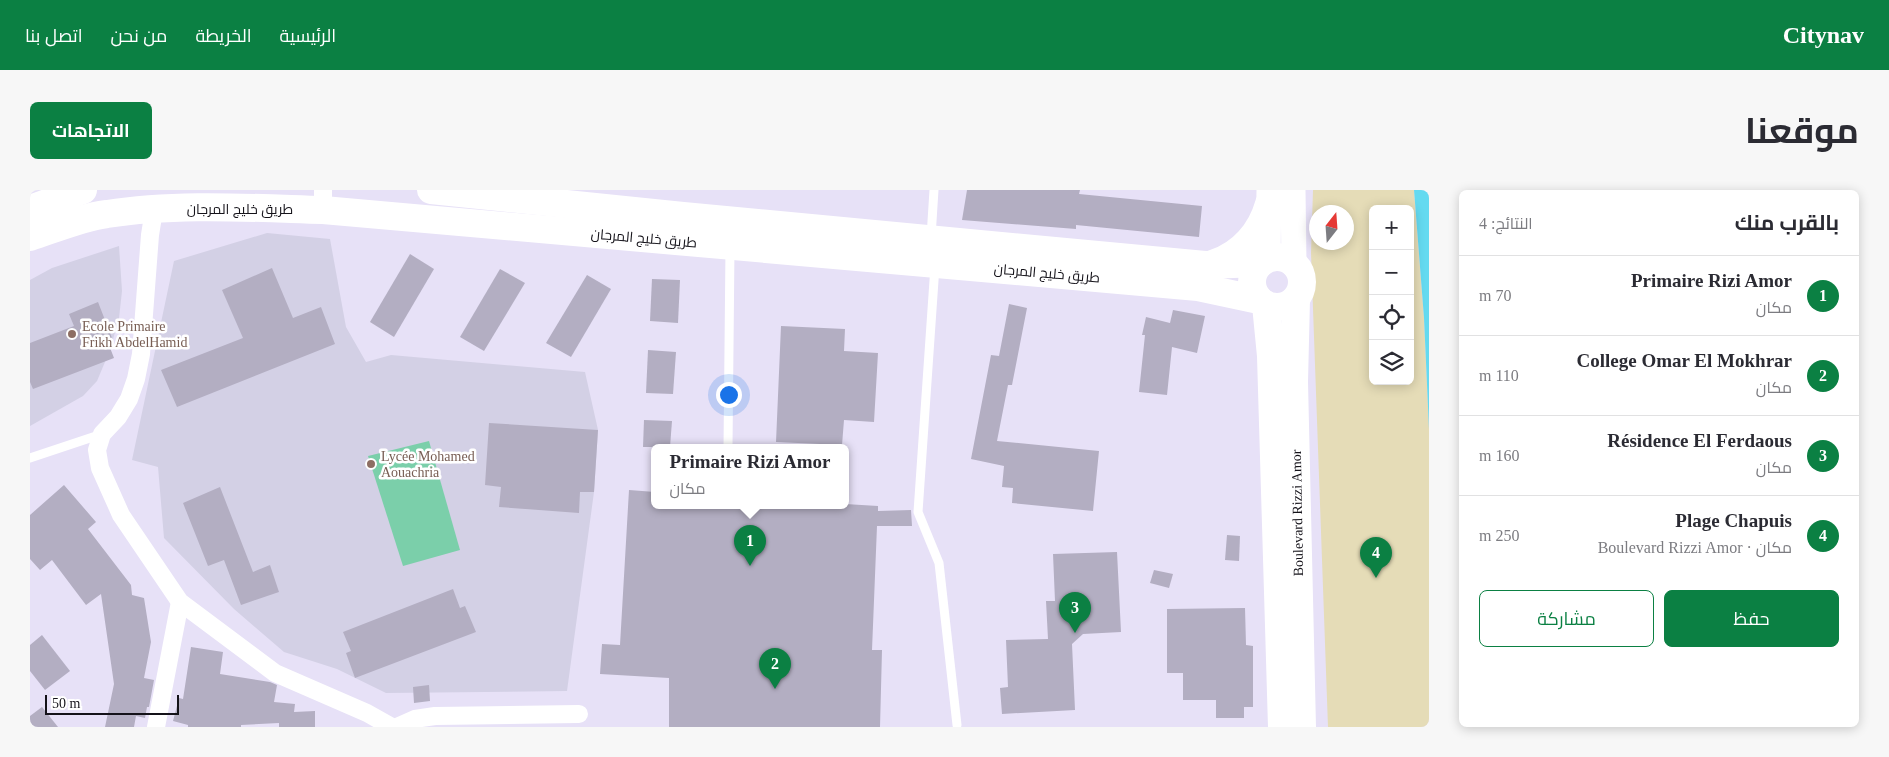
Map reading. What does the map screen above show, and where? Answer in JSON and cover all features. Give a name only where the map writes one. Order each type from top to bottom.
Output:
[{"type":"main road","points":[[30,209],[83,190]]},
{"type":"main road","name":"طريق خليج المرجان","points":[[431,190],[682,229],[730,246],[933,251]]},
{"type":"main road","points":[[1293,190],[1294,264]]},
{"type":"main road","points":[[1264,261],[1269,197]]},
{"type":"main road","points":[[1269,197],[1261,224],[1248,242],[1232,256],[1201,276],[1217,294],[1243,312],[1263,337],[1272,356]]},
{"type":"main road","name":"طريق خليج المرجان","points":[[30,237],[105,214],[154,210],[229,208],[323,200],[682,229],[1201,276],[1263,302]]},
{"type":"main road","points":[[1282,258],[1294,264],[1302,281],[1300,293],[1296,299],[1282,307],[1274,307],[1263,302],[1254,293],[1252,277],[1255,270],[1264,261],[1282,258]]},
{"type":"main road","name":"طريق خليج المرجان","points":[[1201,276],[1264,261]]},
{"type":"main road","name":"Boulevard Rizzi Amor","points":[[1296,299],[1294,382],[1302,727]]},
{"type":"main road","name":"Boulevard Rizzi Amor","points":[[1263,302],[1272,356],[1282,727]]},
{"type":"street","points":[[154,210],[150,235],[141,354],[136,379],[129,400],[118,417],[102,434],[97,450],[100,468],[121,515],[180,602],[276,673],[367,713],[392,727]]},
{"type":"street","points":[[156,727],[180,602]]},
{"type":"street","points":[[397,727],[415,719],[435,716],[579,714]]},
{"type":"lane","points":[[934,190],[933,251],[918,512],[939,563],[956,725]]},
{"type":"lane","points":[[728,444],[730,246]]},
{"type":"lane","points":[[30,458],[102,434]]},
{"type":"shaded area","name":"Lycée Mohamed Aouachria","points":[[267,233],[330,239],[346,327],[366,362],[391,355],[585,372],[598,430],[594,492],[567,691],[386,693],[337,669],[284,652],[234,609],[164,538],[158,467],[132,460],[174,261]]},
{"type":"shaded area","name":"Ecole Primaire Frikh AbdelHamid","points":[[119,246],[122,291],[119,318],[110,350],[97,381],[83,396],[30,426],[30,280],[52,268]]},
{"type":"green space","points":[[429,441],[460,550],[403,566],[368,456]]},
{"type":"sand","points":[[1313,190],[1414,190],[1424,318],[1429,429],[1429,727],[1328,727],[1311,250],[1354,250],[1354,205],[1313,205]]},
{"type":"water","points":[[1414,190],[1429,190],[1429,429],[1424,318]]},
{"type":"building","points":[[967,190],[1080,190],[1079,194],[1202,206],[1199,237],[1076,225],[1076,229],[962,220]]},
{"type":"building","points":[[410,254],[434,269],[394,337],[370,322]]},
{"type":"building","points":[[272,268],[293,318],[321,307],[335,344],[177,407],[161,370],[243,338],[222,290]]},
{"type":"building","points":[[500,269],[525,283],[484,351],[460,337]]},
{"type":"building","points":[[587,275],[611,289],[571,357],[546,343]]},
{"type":"building","points":[[652,279],[680,280],[678,323],[650,321]]},
{"type":"building","points":[[98,302],[112,338],[107,340],[114,358],[33,389],[30,382],[30,343],[74,326],[69,314]]},
{"type":"building","points":[[1009,304],[1027,308],[1012,385],[1008,385],[997,441],[1099,451],[1093,511],[1012,503],[1013,488],[1002,487],[1004,466],[971,459],[991,355],[999,356]]},
{"type":"building","points":[[1173,310],[1205,316],[1197,353],[1172,347],[1167,395],[1139,392],[1145,335],[1142,335],[1146,317],[1170,323]]},
{"type":"building","points":[[781,326],[845,329],[844,351],[878,353],[874,422],[844,420],[842,444],[776,442]]},
{"type":"building","points":[[648,350],[676,352],[673,394],[646,393]]},
{"type":"building","points":[[644,420],[672,421],[670,444],[651,444],[651,447],[643,447]]},
{"type":"building","points":[[489,423],[598,430],[594,492],[580,492],[579,513],[499,507],[501,487],[485,485]]},
{"type":"building","points":[[64,485],[96,522],[88,529],[131,585],[132,595],[144,598],[151,642],[144,678],[154,680],[145,718],[136,716],[134,727],[105,727],[114,684],[101,594],[86,605],[52,560],[40,570],[30,559],[30,515]]},
{"type":"building","points":[[220,487],[253,572],[270,565],[279,592],[241,605],[224,560],[208,566],[183,503]]},
{"type":"building","points":[[629,490],[651,492],[651,509],[849,509],[849,504],[878,506],[878,511],[911,510],[912,526],[877,526],[872,650],[882,650],[880,727],[669,727],[669,678],[600,674],[602,644],[620,645]]},
{"type":"building","points":[[1227,535],[1240,536],[1239,561],[1225,560]]},
{"type":"building","points":[[1117,552],[1121,632],[1083,634],[1072,644],[1075,710],[1002,714],[1000,688],[1008,687],[1006,640],[1048,639],[1046,601],[1055,601],[1053,554]]},
{"type":"building","points":[[1154,570],[1173,574],[1169,588],[1150,583]]},
{"type":"building","points":[[453,589],[460,608],[465,606],[476,632],[355,678],[346,653],[351,651],[343,632]]},
{"type":"building","points":[[1245,608],[1246,645],[1253,646],[1253,707],[1244,707],[1244,718],[1216,718],[1216,700],[1183,700],[1183,673],[1167,673],[1167,609]]},
{"type":"building","points":[[42,635],[70,671],[45,690],[30,671],[30,645]]},
{"type":"building","points":[[191,647],[223,652],[220,674],[270,682],[277,685],[274,702],[295,704],[294,712],[315,711],[315,727],[279,727],[279,723],[241,725],[241,727],[188,727],[188,725],[173,721],[179,698],[183,699]]},
{"type":"building","points":[[429,685],[430,701],[414,703],[413,687]]},
{"type":"building","points":[[42,707],[58,727],[30,727],[30,716]]},
{"type":"place","name":"Ecole Primaire Frikh AbdelHamid","points":[[72,334]]},
{"type":"place","name":"Lycée Mohamed Aouachria","points":[[371,464]]},
{"type":"place","name":"Primaire Rizi Amor","points":[[750,566]]},
{"type":"place","name":"Plage Chapuis","points":[[1376,578]]},
{"type":"place","name":"Résidence El Ferdaous","points":[[1075,633]]},
{"type":"place","name":"College Omar El Mokhrar","points":[[775,689]]}]
